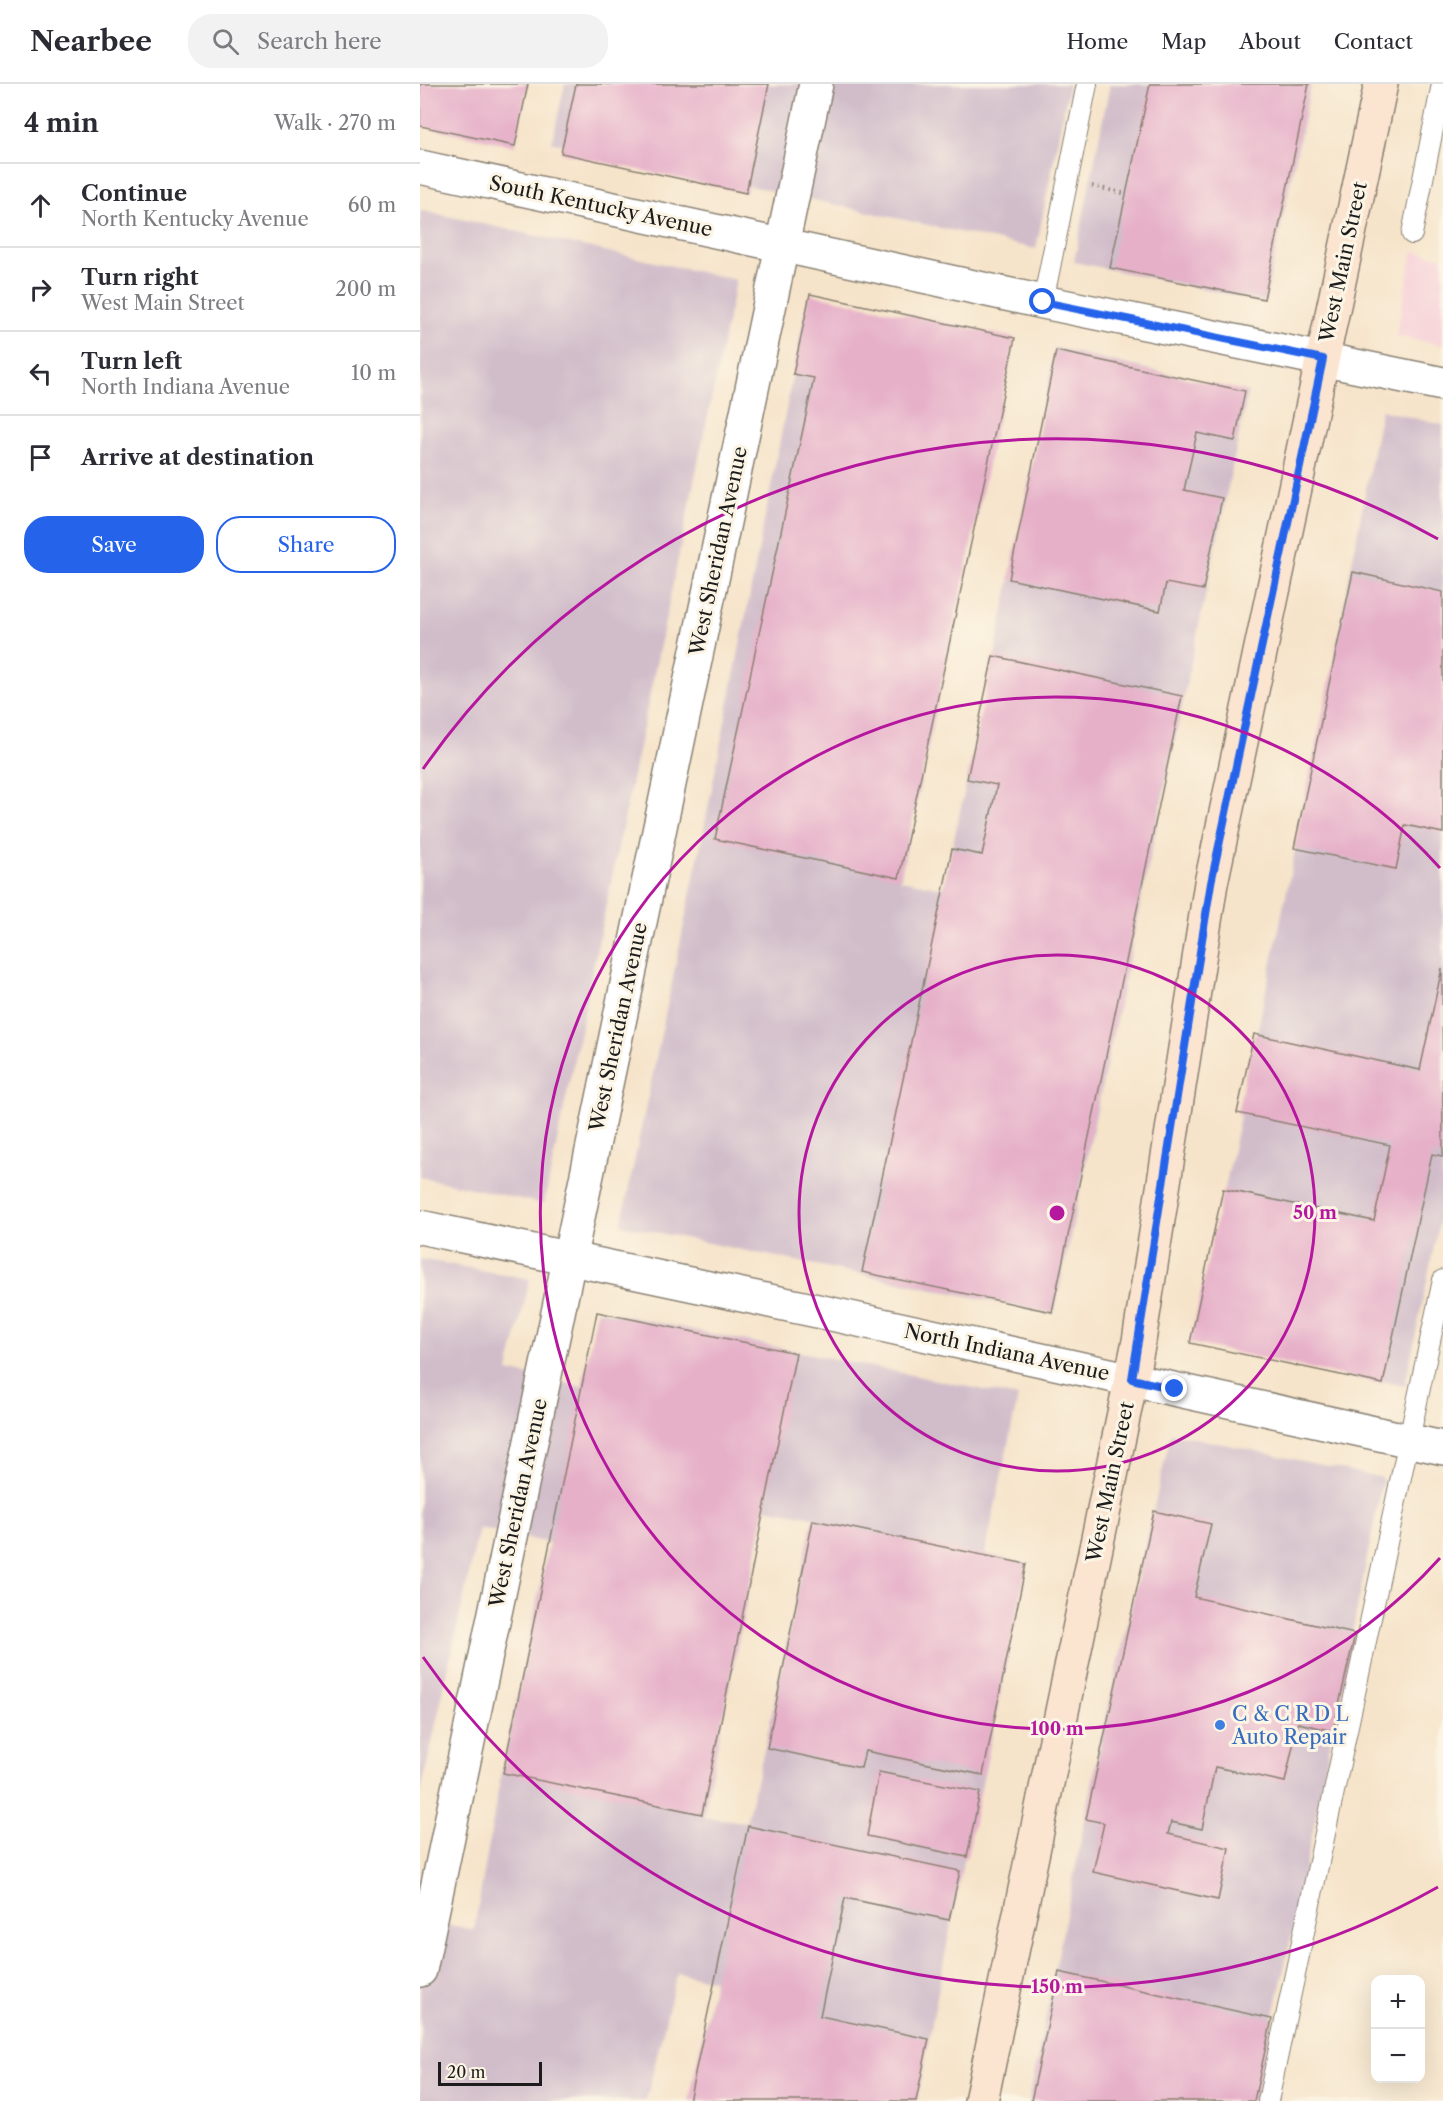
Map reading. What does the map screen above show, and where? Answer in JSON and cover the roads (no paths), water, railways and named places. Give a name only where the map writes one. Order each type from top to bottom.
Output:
[{"type":"main road","name":"West Main Street","points":[[981,2101],[1132,1379],[1211,883],[1381,84]]},
{"type":"street","name":"West Sheridan Avenue","points":[[420,1970],[816,84]]},
{"type":"street","name":"South Kentucky Avenue","points":[[420,167],[1043,302],[1443,384]]},
{"type":"street","name":"North Indiana Avenue","points":[[420,1227],[827,1312],[1443,1448]]},
{"type":"lane","points":[[1043,302],[1087,84]]},
{"type":"lane","points":[[1412,234],[1442,84]]},
{"type":"lane","points":[[1268,2101],[1443,1280]]},
{"type":"place","name":"C & C R D L Auto Repair","points":[[1220,1725]]}]
